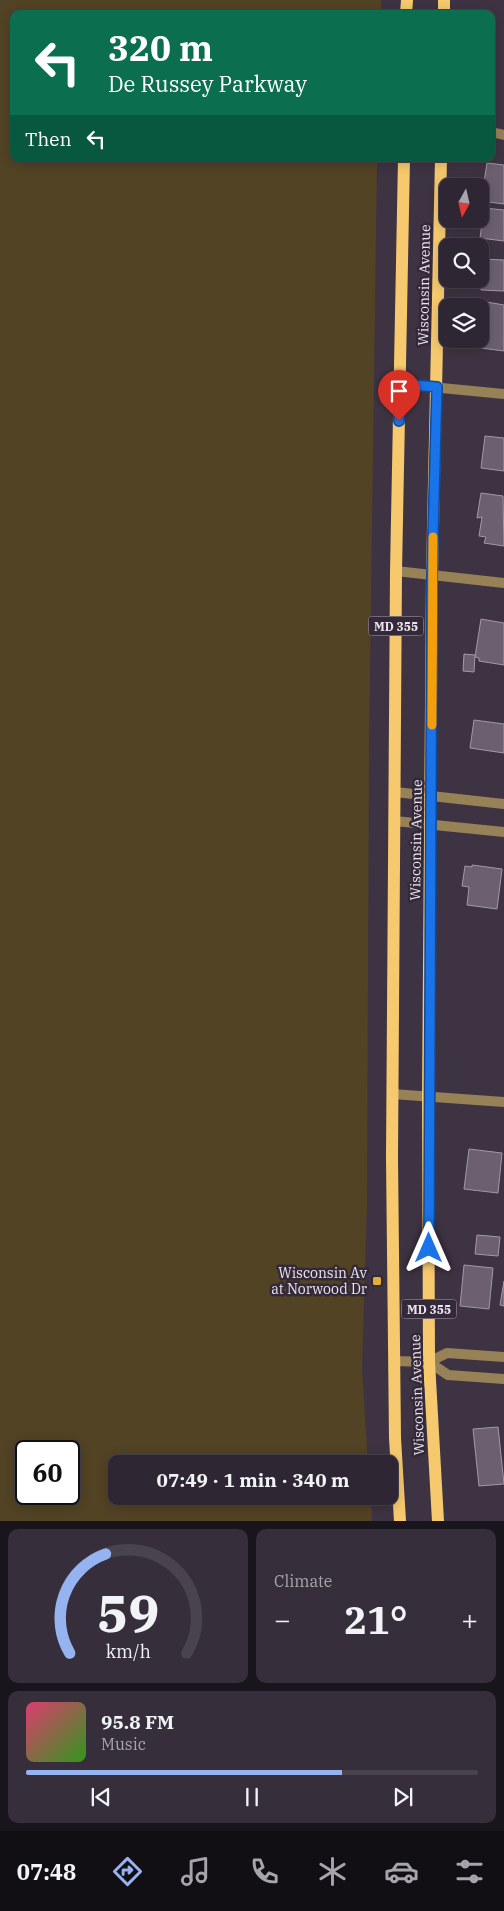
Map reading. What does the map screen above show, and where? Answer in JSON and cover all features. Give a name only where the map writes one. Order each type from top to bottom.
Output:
[{"type":"main road","name":"Wisconsin Avenue","points":[[400,1521],[395,1438],[392,1094],[396,571],[404,162]]},
{"type":"main road","name":"Wisconsin Avenue","points":[[438,1521],[429,1362],[428,1096],[432,825],[432,574],[441,162]]},
{"type":"street","points":[[400,384],[504,394]]},
{"type":"street","points":[[396,571],[504,583]]},
{"type":"street","points":[[395,792],[504,804]]},
{"type":"street","points":[[395,821],[504,832]]},
{"type":"street","points":[[392,1094],[504,1102]]},
{"type":"street","points":[[394,1361],[429,1362],[447,1353],[504,1357]]},
{"type":"street","points":[[429,1362],[448,1375],[504,1380]]},
{"type":"shaded area","points":[[0,0],[381,0],[381,10],[10,10],[10,162],[377,162],[369,743],[367,1203],[362,1368],[367,1455],[108,1455],[108,1505],[371,1505],[372,1521],[0,1521]]},
{"type":"building","points":[[487,163],[504,165],[504,204],[489,202],[489,178],[485,178]]},
{"type":"building","points":[[489,208],[504,210],[504,241],[480,238],[481,228],[489,228]]},
{"type":"building","points":[[489,259],[504,260],[504,291],[481,290],[481,288],[489,288]]},
{"type":"building","points":[[489,302],[504,305],[504,351],[481,348],[489,348]]},
{"type":"building","points":[[485,436],[504,438],[504,471],[481,468]]},
{"type":"building","points":[[481,493],[503,496],[504,546],[484,543],[486,537],[479,536],[482,517],[477,518]]},
{"type":"building","points":[[481,619],[504,623],[504,665],[479,661],[479,658],[475,657]]},
{"type":"building","points":[[464,654],[475,655],[474,672],[463,671]]},
{"type":"building","points":[[474,720],[504,724],[504,753],[470,748]]},
{"type":"building","points":[[472,865],[502,869],[497,909],[467,905],[469,887],[462,886],[465,866],[472,867]]},
{"type":"building","points":[[469,1149],[502,1153],[498,1193],[464,1189]]},
{"type":"building","points":[[477,1235],[500,1237],[498,1256],[475,1254]]},
{"type":"building","points":[[464,1265],[493,1268],[489,1309],[460,1306]]},
{"type":"building","points":[[504,1281],[504,1306],[500,1305]]},
{"type":"building","points":[[498,1427],[504,1484],[479,1486],[473,1429]]},
{"type":"slow traffic","points":[[432,725],[433,537]]},
{"type":"place","name":"Wisconsin Av at Norwood Dr","points":[[377,1281]]},
{"type":"route","points":[[399,421],[400,384],[437,387],[432,574],[432,796],[428,1096],[429,1248]]}]
